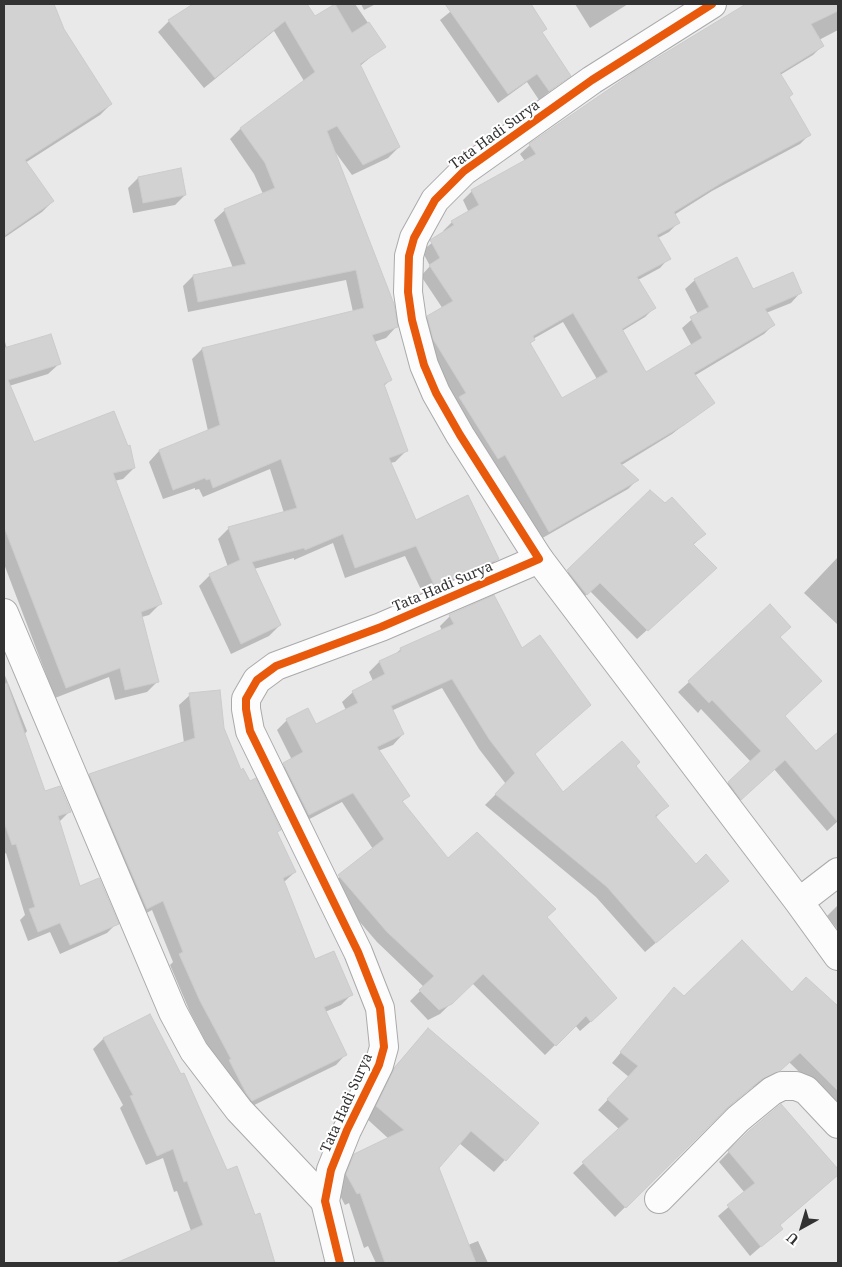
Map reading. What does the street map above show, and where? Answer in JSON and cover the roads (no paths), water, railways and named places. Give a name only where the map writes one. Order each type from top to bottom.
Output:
[{"type":"street","name":"Tata Hadi Surya","points":[[340,1263],[325,1201],[331,1170],[347,1130],[382,1056],[384,1047],[380,1008],[358,952],[250,731],[246,699],[257,680],[276,666],[381,628],[539,559],[460,435],[436,393],[424,365],[412,320],[408,292],[409,256],[414,238],[435,200],[464,171],[592,80],[712,4]]},
{"type":"street","points":[[539,559],[838,956]]},
{"type":"street","points":[[4,613],[173,1012],[194,1051],[239,1110],[325,1201]]},
{"type":"street","points":[[799,902],[838,872]]},
{"type":"street","points":[[659,1199],[738,1119],[772,1091],[782,1086],[796,1086],[806,1090],[838,1124]]}]
